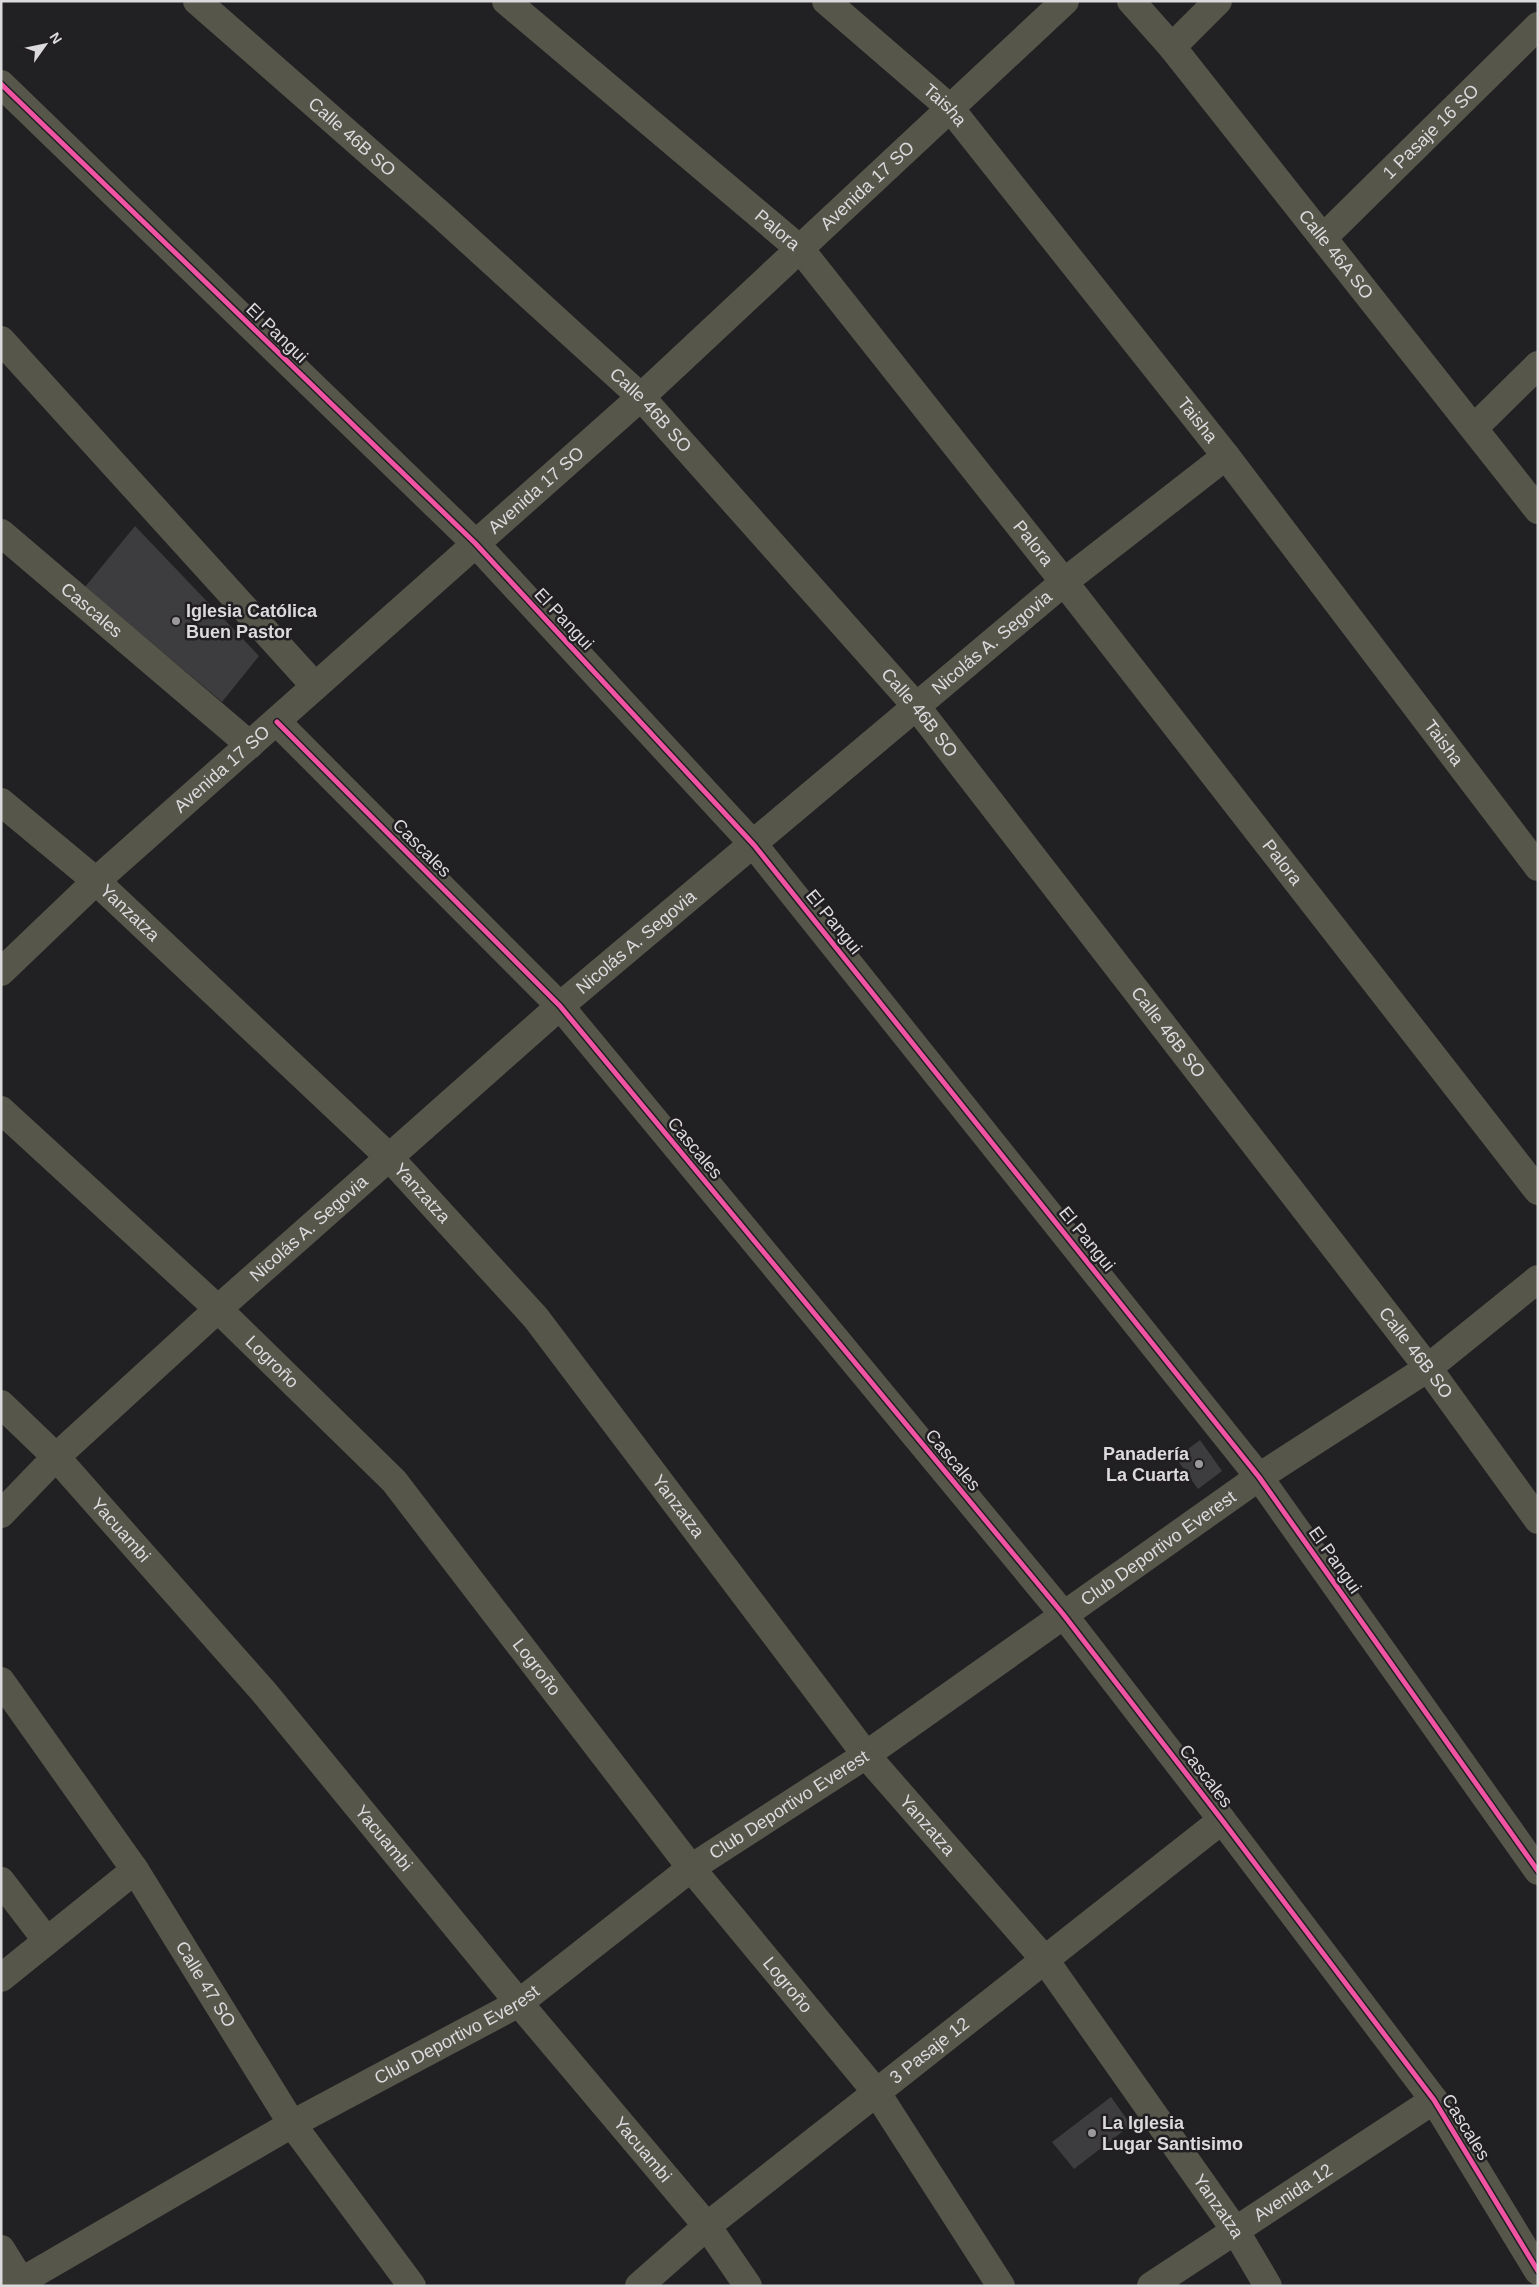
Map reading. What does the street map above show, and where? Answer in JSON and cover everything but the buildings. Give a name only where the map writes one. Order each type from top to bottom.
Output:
[{"type":"street","name":"Calle 46B SO","points":[[197,1],[448,222],[642,397],[916,706],[1428,1368],[1538,1520]]},
{"type":"street","name":"Palora","points":[[506,1],[801,250],[1064,582],[1538,1191]]},
{"type":"street","name":"Taisha","points":[[826,1],[950,108],[1226,456],[1538,867]]},
{"type":"street","name":"Avenida 17 SO","points":[[1,972],[96,881],[277,722],[475,543],[642,397],[1065,1]]},
{"type":"street","name":"Calle 46A SO","points":[[1130,1],[1172,47],[1538,510]]},
{"type":"street","points":[[1172,47],[1218,1]]},
{"type":"street","name":"1 Pasaje 16 SO","points":[[1324,237],[1538,26]]},
{"type":"street","name":"El Pangui","points":[[1,84],[475,543],[754,844],[1259,1478],[1538,1871]]},
{"type":"street","points":[[1,340],[315,686]]},
{"type":"street","points":[[1474,428],[1538,365]]},
{"type":"street","name":"Nicolás A. Segovia","points":[[1,1514],[56,1457],[218,1309],[560,1006],[1064,582],[1226,456]]},
{"type":"street","name":"Cascales","points":[[1,533],[250,745]]},
{"type":"street","name":"Cascales","points":[[277,722],[560,1006],[1063,1614],[1434,2100],[1538,2271]]},
{"type":"street","name":"Yanzatza","points":[[1,802],[96,881],[389,1156],[536,1318],[866,1755],[1045,1960],[1235,2230],[1268,2286]]},
{"type":"street","name":"Logroño","points":[[1,1110],[218,1309],[394,1481],[691,1868],[877,2093],[1001,2286]]},
{"type":"street","name":"Club Deportivo Everest","points":[[19,2284],[292,2124],[519,2003],[691,1868],[866,1755],[1063,1614],[1259,1478],[1428,1368],[1538,1279]]},
{"type":"street","name":"Yacuambi","points":[[1,1404],[56,1457],[264,1691],[519,2003],[707,2226],[748,2286]]},
{"type":"street","name":"Calle 47 SO","points":[[1,1681],[135,1870],[292,2124],[412,2286]]},
{"type":"street","name":"3 Pasaje 12","points":[[638,2286],[707,2226],[1222,1820]]},
{"type":"street","points":[[1,1978],[135,1870]]},
{"type":"street","points":[[1,1881],[47,1941]]},
{"type":"street","name":"Avenida 12","points":[[1151,2286],[1434,2100]]},
{"type":"street","points":[[1,2249],[19,2284]]},
{"type":"cycle path","points":[[1,84],[475,543],[754,845],[1259,1477],[1538,1871]]},
{"type":"cycle path","points":[[277,722],[560,1006],[1063,1614],[1434,2100],[1538,2271]]},
{"type":"place","name":"Iglesia Católica Buen Pastor","points":[[176,621]]},
{"type":"place","name":"Panadería La Cuarta","points":[[1199,1464]]},
{"type":"place","name":"La Iglesia Lugar Santisimo","points":[[1092,2133]]}]
